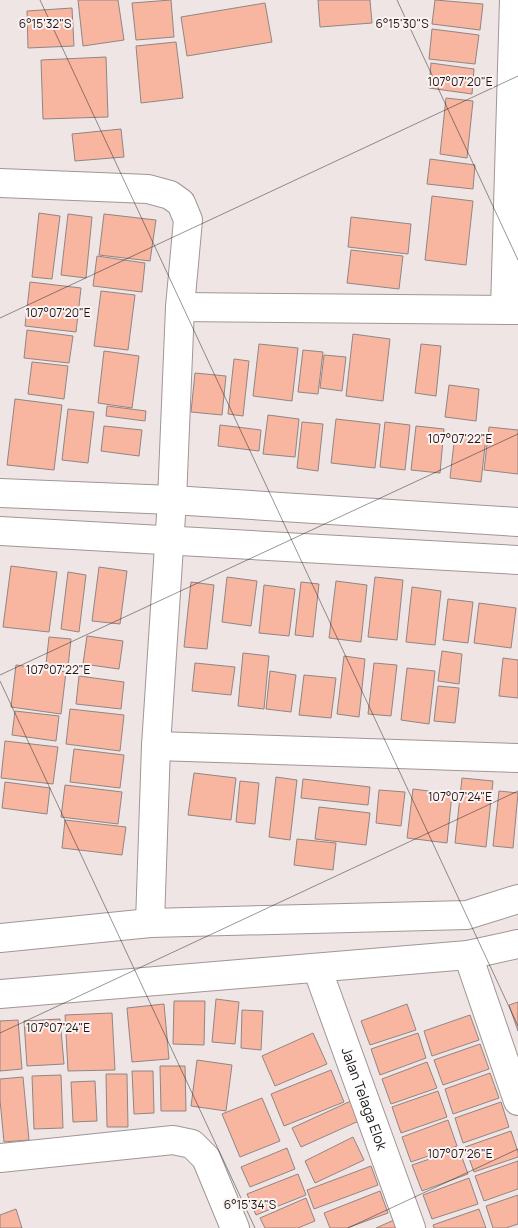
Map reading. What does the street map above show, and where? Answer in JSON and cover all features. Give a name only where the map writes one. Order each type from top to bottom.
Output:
[{"type":"street","points":[[180,307],[512,310],[514,0]]},
{"type":"street","points":[[0,183],[148,189],[170,195],[180,203],[188,220],[180,307],[172,500],[156,746],[150,923]]},
{"type":"street","points":[[0,493],[172,500],[518,522]]},
{"type":"street","points":[[0,531],[518,560]]},
{"type":"street","points":[[156,746],[518,758]]},
{"type":"street","points":[[0,938],[150,923],[468,915],[518,899]]},
{"type":"street","points":[[0,994],[468,955],[518,944]]},
{"type":"street","points":[[468,955],[518,1101]]},
{"type":"street","name":"Jalan Telaga Elok","points":[[317,968],[412,1228]]},
{"type":"street","points":[[0,1158],[173,1140],[192,1144],[206,1158],[234,1228]]},
{"type":"building","points":[[78,0],[118,0],[124,40],[83,46]]},
{"type":"building","points":[[171,0],[174,37],[136,40],[132,3]]},
{"type":"building","points":[[318,0],[370,0],[372,23],[320,27]]},
{"type":"building","points":[[435,0],[483,4],[480,30],[432,24]]},
{"type":"building","points":[[265,3],[272,42],[187,56],[181,17]]},
{"type":"building","points":[[72,8],[74,46],[28,48],[27,11]]},
{"type":"building","points":[[432,29],[479,35],[475,64],[429,59]]},
{"type":"building","points":[[176,42],[183,98],[141,103],[136,46]]},
{"type":"building","points":[[106,57],[108,117],[43,119],[41,60]]},
{"type":"building","points":[[431,63],[474,69],[472,94],[429,88]]},
{"type":"building","points":[[446,98],[473,101],[467,158],[440,154]]},
{"type":"building","points":[[121,129],[124,157],[75,161],[72,134]]},
{"type":"building","points":[[430,159],[475,165],[473,189],[427,184]]},
{"type":"building","points":[[432,196],[473,201],[466,265],[425,260]]},
{"type":"building","points":[[39,213],[60,216],[52,279],[32,277]]},
{"type":"building","points":[[68,214],[92,217],[86,278],[61,275]]},
{"type":"building","points":[[104,214],[156,220],[150,261],[99,255]]},
{"type":"building","points":[[351,217],[411,224],[408,254],[348,247]]},
{"type":"building","points":[[351,250],[403,256],[399,289],[347,283]]},
{"type":"building","points":[[97,256],[145,263],[142,292],[93,286]]},
{"type":"building","points":[[30,282],[81,288],[76,332],[25,326]]},
{"type":"building","points":[[101,291],[135,295],[128,350],[94,346]]},
{"type":"building","points":[[27,330],[73,336],[69,363],[24,358]]},
{"type":"building","points":[[353,334],[390,339],[383,401],[346,396]]},
{"type":"building","points":[[259,344],[298,348],[292,401],[253,396]]},
{"type":"building","points":[[421,344],[441,346],[436,396],[415,393]]},
{"type":"building","points":[[303,350],[323,352],[318,394],[298,392]]},
{"type":"building","points":[[104,351],[139,356],[132,408],[98,403]]},
{"type":"building","points":[[324,355],[346,357],[342,391],[320,388]]},
{"type":"building","points":[[234,359],[249,361],[243,416],[228,414]]},
{"type":"building","points":[[32,362],[68,366],[64,399],[28,394]]},
{"type":"building","points":[[195,373],[226,376],[222,415],[191,412]]},
{"type":"building","points":[[449,385],[479,389],[476,421],[445,417]]},
{"type":"building","points":[[15,399],[62,405],[54,470],[7,465]]},
{"type":"building","points":[[107,406],[146,411],[145,421],[106,416]]},
{"type":"building","points":[[68,409],[94,412],[88,463],[62,460]]},
{"type":"building","points":[[268,415],[299,419],[295,457],[263,454]]},
{"type":"building","points":[[336,419],[380,424],[375,468],[331,463]]},
{"type":"building","points":[[302,422],[323,424],[318,471],[297,468]]},
{"type":"building","points":[[385,422],[410,425],[405,470],[380,467]]},
{"type":"building","points":[[220,425],[261,430],[259,451],[218,446]]},
{"type":"building","points":[[104,426],[142,430],[139,456],[101,451]]},
{"type":"building","points":[[416,426],[444,429],[440,473],[411,470]]},
{"type":"building","points":[[489,427],[518,430],[518,474],[484,470]]},
{"type":"building","points":[[455,434],[486,437],[481,482],[450,478]]},
{"type":"building","points":[[11,566],[57,572],[49,632],[3,627]]},
{"type":"building","points":[[99,567],[127,571],[120,624],[92,621]]},
{"type":"building","points":[[68,572],[86,575],[79,632],[61,629]]},
{"type":"building","points":[[227,577],[257,581],[251,626],[222,622]]},
{"type":"building","points":[[375,577],[403,580],[397,640],[368,637]]},
{"type":"building","points":[[336,581],[367,585],[361,642],[329,638]]},
{"type":"building","points":[[191,582],[214,585],[207,649],[184,647]]},
{"type":"building","points":[[301,582],[319,584],[313,637],[295,635]]},
{"type":"building","points":[[264,585],[295,589],[289,636],[259,633]]},
{"type":"building","points":[[412,587],[441,591],[435,645],[406,642]]},
{"type":"building","points":[[448,599],[473,602],[468,643],[443,640]]},
{"type":"building","points":[[479,603],[516,608],[511,648],[474,643]]},
{"type":"building","points":[[87,636],[123,641],[119,669],[83,664]]},
{"type":"building","points":[[49,637],[71,639],[68,667],[46,664]]},
{"type":"building","points":[[442,651],[462,654],[459,684],[438,681]]},
{"type":"building","points":[[243,653],[269,656],[264,709],[238,706]]},
{"type":"building","points":[[344,656],[365,659],[359,717],[337,714]]},
{"type":"building","points":[[503,658],[518,660],[518,698],[499,696]]},
{"type":"building","points":[[195,663],[235,667],[231,695],[192,691]]},
{"type":"building","points":[[374,663],[397,665],[391,716],[368,714]]},
{"type":"building","points":[[16,665],[66,672],[61,714],[11,707]]},
{"type":"building","points":[[407,668],[435,671],[429,724],[401,720]]},
{"type":"building","points":[[270,671],[296,675],[291,712],[266,709]]},
{"type":"building","points":[[304,675],[336,678],[331,718],[299,715]]},
{"type":"building","points":[[79,676],[124,682],[121,709],[76,704]]},
{"type":"building","points":[[438,686],[459,688],[455,723],[434,721]]},
{"type":"building","points":[[70,709],[124,715],[120,751],[66,744]]},
{"type":"building","points":[[15,711],[59,716],[56,741],[12,735]]},
{"type":"building","points":[[5,741],[58,747],[53,784],[1,778]]},
{"type":"building","points":[[74,749],[124,755],[120,788],[70,782]]},
{"type":"building","points":[[194,773],[236,778],[231,820],[188,815]]},
{"type":"building","points":[[276,777],[297,780],[290,840],[269,837]]},
{"type":"building","points":[[462,778],[493,781],[486,847],[455,843]]},
{"type":"building","points":[[303,779],[370,787],[368,805],[301,798]]},
{"type":"building","points":[[240,781],[259,783],[255,824],[236,822]]},
{"type":"building","points":[[5,782],[50,788],[47,814],[2,808]]},
{"type":"building","points":[[65,785],[122,792],[118,824],[61,817]]},
{"type":"building","points":[[413,789],[452,794],[447,843],[407,838]]},
{"type":"building","points":[[379,790],[405,792],[401,826],[376,823]]},
{"type":"building","points":[[499,791],[518,793],[513,848],[493,846]]},
{"type":"building","points":[[319,807],[370,813],[366,845],[315,839]]},
{"type":"building","points":[[65,820],[126,827],[122,855],[62,848]]},
{"type":"building","points":[[297,839],[336,843],[333,870],[294,865]]},
{"type":"building","points":[[216,999],[239,1002],[235,1044],[212,1042]]},
{"type":"building","points":[[174,1001],[205,1001],[204,1045],[173,1044]]},
{"type":"building","points":[[518,1002],[518,1031],[509,1005]]},
{"type":"building","points":[[164,1004],[169,1059],[132,1062],[127,1008]]},
{"type":"building","points":[[407,1004],[416,1030],[370,1045],[361,1021]]},
{"type":"building","points":[[242,1010],[263,1011],[261,1050],[241,1048]]},
{"type":"building","points":[[112,1013],[115,1070],[68,1071],[65,1015]]},
{"type":"building","points":[[470,1015],[479,1040],[432,1056],[424,1031]]},
{"type":"building","points":[[60,1019],[64,1064],[27,1066],[24,1021]]},
{"type":"building","points":[[18,1020],[22,1069],[0,1071],[0,1021]]},
{"type":"building","points":[[313,1033],[327,1064],[275,1086],[262,1056]]},
{"type":"building","points":[[418,1033],[426,1058],[380,1075],[371,1049]]},
{"type":"building","points":[[480,1044],[489,1069],[443,1085],[434,1060]]},
{"type":"building","points":[[197,1060],[232,1065],[226,1111],[191,1106]]},
{"type":"building","points":[[427,1062],[437,1088],[391,1104],[382,1079]]},
{"type":"building","points":[[160,1066],[185,1066],[186,1111],[161,1111]]},
{"type":"building","points":[[331,1070],[344,1102],[284,1126],[271,1094]]},
{"type":"building","points":[[132,1071],[153,1071],[154,1113],[134,1114]]},
{"type":"building","points":[[490,1073],[499,1098],[453,1114],[445,1089]]},
{"type":"building","points":[[106,1074],[127,1074],[128,1127],[107,1127]]},
{"type":"building","points":[[61,1075],[63,1128],[34,1129],[32,1076]]},
{"type":"building","points":[[23,1077],[29,1140],[4,1142],[0,1079]]},
{"type":"building","points":[[95,1081],[97,1121],[73,1122],[71,1082]]},
{"type":"building","points":[[438,1091],[447,1117],[401,1133],[392,1107]]},
{"type":"building","points":[[262,1098],[280,1141],[240,1157],[222,1114]]},
{"type":"building","points":[[353,1100],[361,1120],[301,1147],[292,1128]]},
{"type":"building","points":[[501,1102],[509,1127],[463,1143],[455,1118]]},
{"type":"building","points":[[448,1120],[457,1146],[411,1162],[402,1137]]},
{"type":"building","points":[[511,1131],[518,1157],[474,1172],[465,1147]]},
{"type":"building","points":[[353,1137],[364,1160],[315,1183],[305,1161]]},
{"type":"building","points":[[287,1148],[295,1169],[250,1187],[241,1167]]},
{"type":"building","points":[[459,1149],[468,1174],[422,1191],[412,1165]]},
{"type":"building","points":[[518,1161],[518,1189],[484,1201],[475,1176]]},
{"type":"building","points":[[371,1166],[378,1185],[314,1209],[307,1190]]},
{"type":"building","points":[[298,1174],[306,1195],[256,1215],[247,1194]]},
{"type":"building","points":[[469,1178],[478,1204],[432,1219],[423,1195]]},
{"type":"building","points":[[380,1191],[388,1213],[347,1228],[330,1228],[324,1213]]},
{"type":"building","points":[[518,1195],[518,1224],[506,1228],[493,1228],[486,1206]]},
{"type":"building","points":[[306,1198],[315,1221],[298,1228],[265,1228],[260,1218]]},
{"type":"building","points":[[16,1209],[22,1228],[0,1228],[0,1215]]},
{"type":"building","points":[[479,1209],[486,1228],[434,1228],[433,1225]]},
{"type":"building","points":[[394,1220],[398,1228],[376,1228]]}]
